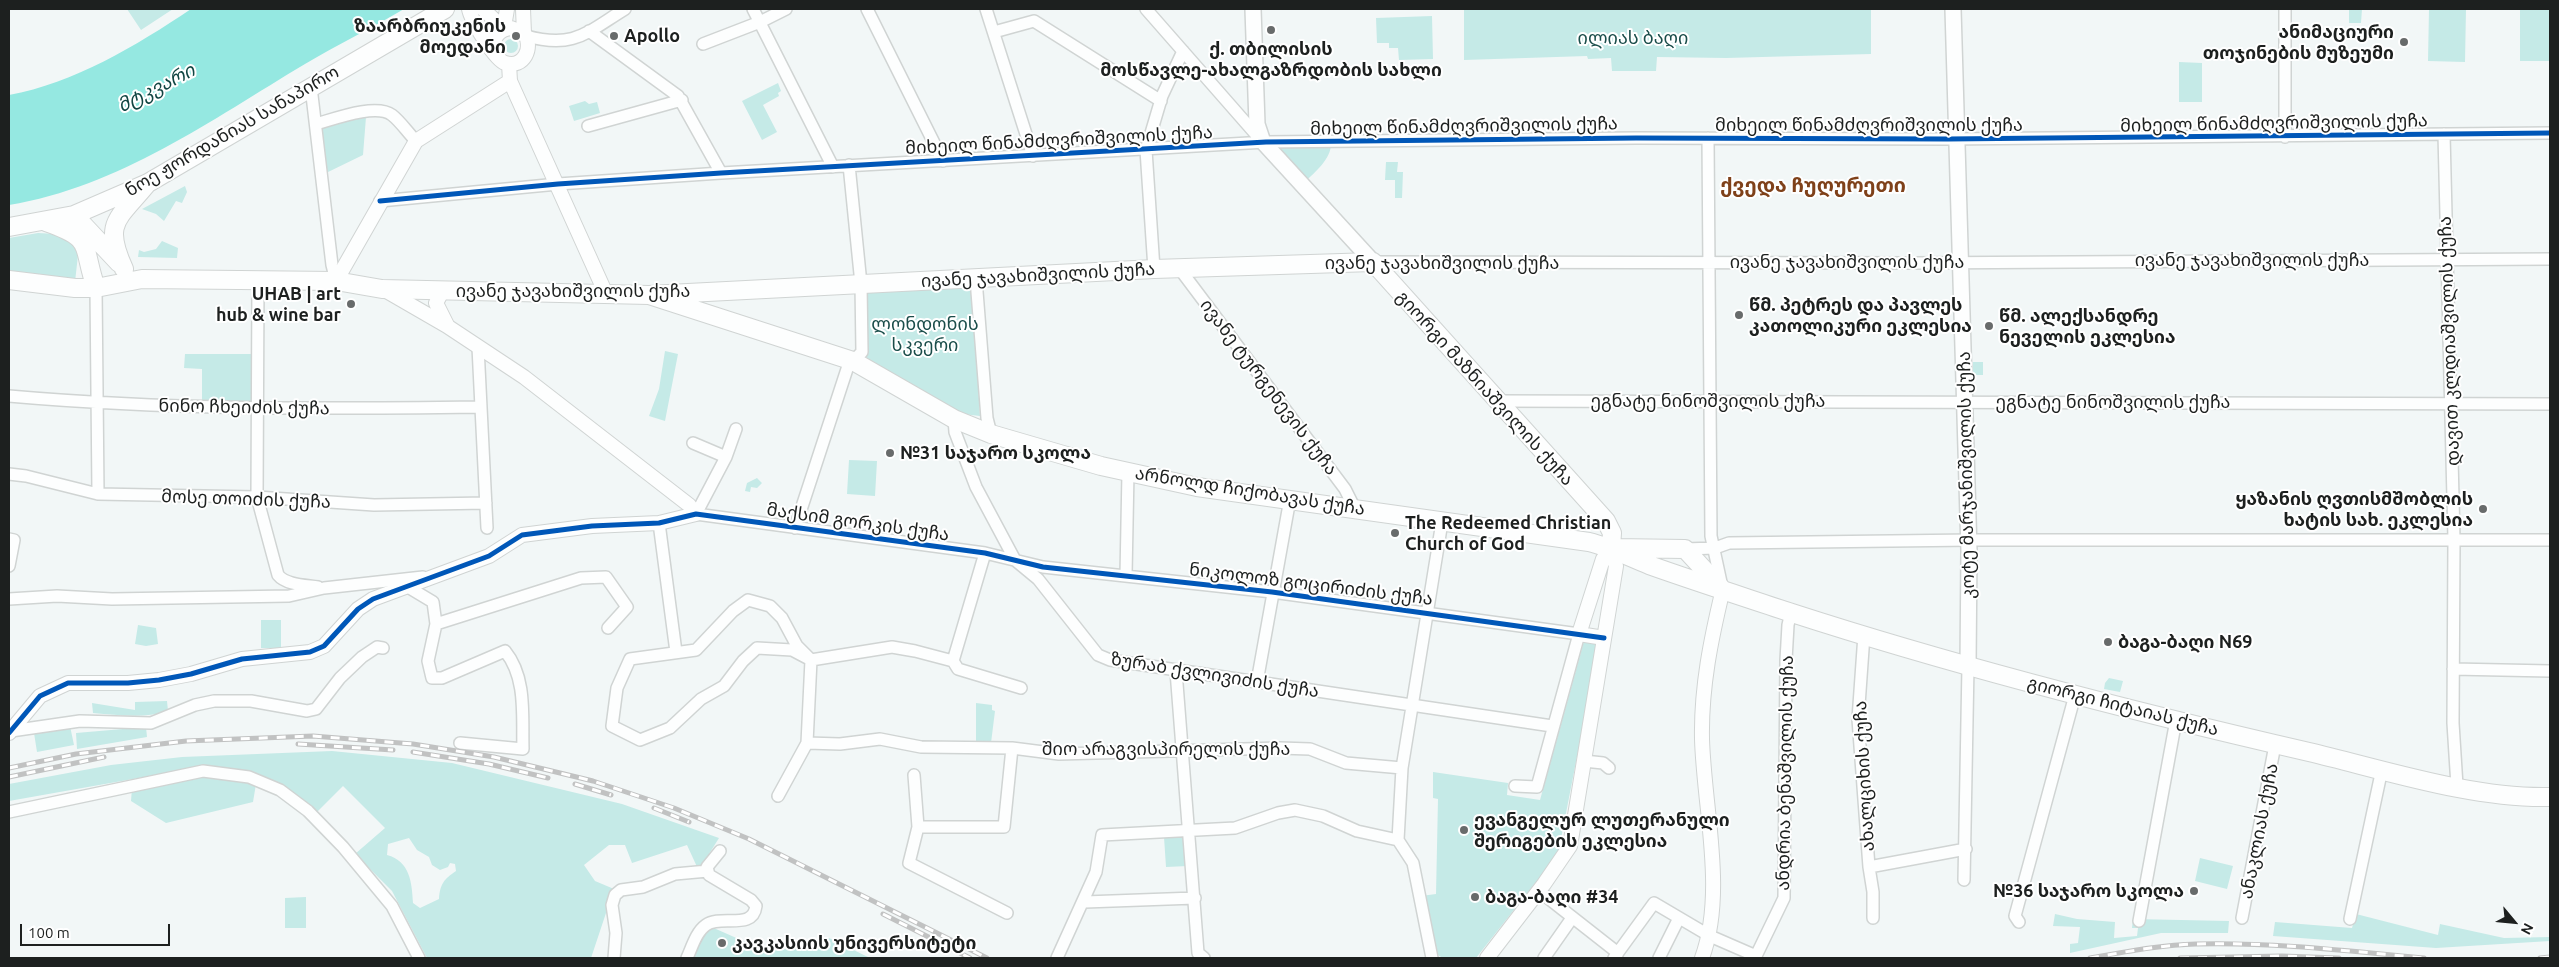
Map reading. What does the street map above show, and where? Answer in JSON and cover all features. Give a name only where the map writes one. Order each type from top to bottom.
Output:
[{"type":"main road","name":"ნოე ჟორდანიას სანაპირო","points":[[9,227],[46,222],[74,215],[148,183],[445,9]]},
{"type":"main road","points":[[1253,9],[1257,124],[1263,142]]},
{"type":"main road","name":"კოტე მარჯანიშვილის ქუჩა","points":[[1953,9],[1969,540],[1968,666]]},
{"type":"main road","name":"გიორგი მაზნიაშვილის ქუჩა","points":[[1263,142],[1606,521],[1623,550]]},
{"type":"main road","points":[[124,269],[115,248],[113,234],[121,216],[148,183]]},
{"type":"main road","points":[[74,215],[124,269],[142,279]]},
{"type":"main road","points":[[46,222],[77,234],[84,243],[96,288]]},
{"type":"main road","name":"ივანე ჯავახიშვილის ქუჩა","points":[[9,280],[74,288],[96,288],[142,279],[336,281],[382,289],[649,295],[976,280],[1154,269],[1373,262]]},
{"type":"main road","points":[[691,292],[686,302],[696,312]]},
{"type":"main road","name":"არნოლდ ჩიქობავას ქუჩა","points":[[649,295],[696,312],[853,361],[954,419],[991,434],[1128,472],[1197,487],[1442,522],[1592,543],[1607,540],[1623,550]]},
{"type":"main road","points":[[1623,550],[1685,552]]},
{"type":"main road","name":"გიორგი ჩიტაიას ქუჩა","points":[[1623,550],[1723,589],[1791,612],[1968,666],[2076,695],[2275,744],[2457,786],[2530,798],[2550,804]]},
{"type":"main road","points":[[1670,569],[1671,558],[1685,552]]},
{"type":"main road","name":"გიორგი ჩიტაიას ქუჩა","points":[[1685,552],[1723,589]]},
{"type":"main road","name":"გიორგი ჩიტაიას ქუჩა","points":[[2530,798],[2550,797]]},
{"type":"street","points":[[505,29],[507,9]]},
{"type":"street","points":[[480,10],[480,34],[498,59],[509,64],[520,62],[529,49],[525,35],[523,9]]},
{"type":"street","points":[[493,50],[495,37],[505,29],[516,28],[525,35],[557,42],[573,39],[625,9]]},
{"type":"street","points":[[754,9],[833,166]]},
{"type":"street","points":[[703,44],[760,22],[786,9]]},
{"type":"street","points":[[867,9],[943,161]]},
{"type":"street","points":[[986,9],[1032,156]]},
{"type":"street","name":"გიორგი მაზნიაშვილის ქუჩა","points":[[1146,9],[1263,142]]},
{"type":"street","points":[[2285,9],[2285,137]]},
{"type":"street","points":[[480,10],[505,29]]},
{"type":"street","points":[[994,32],[1034,21],[1160,101]]},
{"type":"street","points":[[589,31],[682,100],[721,173]]},
{"type":"street","points":[[1154,269],[1146,150],[1160,101],[1183,51]]},
{"type":"street","points":[[509,64],[510,81],[606,294]]},
{"type":"street","points":[[336,281],[380,200],[416,142],[510,81]]},
{"type":"street","points":[[311,87],[332,265],[336,281]]},
{"type":"street","points":[[588,126],[682,100]]},
{"type":"street","points":[[316,124],[374,110],[385,111],[392,115],[416,142]]},
{"type":"street","name":"მიხეილ წინამძღვრიშვილის ქუჩა","points":[[380,200],[558,184],[721,173],[1263,142],[1708,138],[2285,137],[2550,133]]},
{"type":"street","name":"დავით კლდიაშვილის ქუჩა","points":[[2444,134],[2454,539],[2453,723],[2457,786]]},
{"type":"street","points":[[1702,958],[1710,936],[1713,893],[1702,740],[1703,695],[1708,652],[1723,589],[1711,536],[1708,138]]},
{"type":"street","points":[[795,528],[848,366],[862,352],[861,284],[848,165]]},
{"type":"street","name":"ივანე ჯავახიშვილის ქუჩა","points":[[1373,262],[2550,259]]},
{"type":"street","name":"ივანე ტურგენევის ქუჩა","points":[[1179,268],[1345,489],[1355,509]]},
{"type":"street","points":[[258,280],[258,497],[278,575],[282,580],[324,588]]},
{"type":"street","points":[[976,280],[991,434]]},
{"type":"street","points":[[96,288],[98,494]]},
{"type":"street","points":[[382,289],[447,326],[524,377],[689,505],[696,514]]},
{"type":"street","points":[[443,290],[436,303],[447,326]]},
{"type":"street","points":[[478,347],[487,528]]},
{"type":"street","name":"ნინო ჩხეიძის ქუჩა","points":[[9,396],[98,404],[258,409],[480,407]]},
{"type":"street","name":"ეგნატე ნინოშვილის ქუჩა","points":[[1496,401],[2550,404]]},
{"type":"street","name":"ზურაბ ქვლივიძის ქუჩა","points":[[954,419],[955,432],[976,487],[1015,560],[1038,579],[1098,655],[1110,660],[1176,671],[1552,726]]},
{"type":"street","points":[[10,732],[40,696],[68,683],[128,683],[159,680],[242,659],[310,652],[324,646],[358,609],[373,599],[444,575],[489,556],[522,535],[592,526],[659,523],[696,514],[726,457],[736,429]]},
{"type":"street","points":[[693,443],[726,457]]},
{"type":"street","points":[[1126,575],[1128,472]]},
{"type":"street","name":"მოსე თოიძის ქუჩა","points":[[9,474],[26,476],[98,494],[258,497],[374,505],[486,503]]},
{"type":"street","points":[[1256,682],[1290,499]]},
{"type":"street","name":"მაქსიმ გორკის ქუჩა","points":[[696,514],[985,553],[1015,560]]},
{"type":"street","points":[[1432,958],[1413,863],[1398,840],[1402,768],[1442,522]]},
{"type":"street","points":[[659,523],[676,652]]},
{"type":"street","points":[[9,566],[11,540]]},
{"type":"street","points":[[1685,552],[1715,548],[1729,543],[1969,540],[2550,540]]},
{"type":"street","points":[[1515,786],[1537,786],[1552,726],[1603,559],[1623,550]]},
{"type":"street","points":[[1487,958],[1539,891],[1570,846],[1604,638],[1623,550]]},
{"type":"street","points":[[985,553],[953,661],[958,670],[1021,688]]},
{"type":"street","name":"ნიკოლოზ გოცირიძის ქუჩა","points":[[1015,560],[1043,567],[1272,592],[1428,612],[1604,638]]},
{"type":"street","points":[[9,599],[57,596],[112,599],[289,596],[324,588],[444,575]]},
{"type":"street","points":[[436,624],[581,578],[606,577],[627,608],[608,628]]},
{"type":"street","points":[[408,587],[433,602],[436,624],[428,662],[432,678],[442,678],[505,650],[512,659],[520,680],[523,749],[460,743]]},
{"type":"street","points":[[778,796],[807,743],[811,660],[797,646],[782,618],[770,606],[748,600],[733,611],[696,650],[630,659],[616,688],[612,726],[640,740],[670,728],[700,699],[724,686],[743,661],[757,648],[792,650],[811,660],[892,647],[953,661]]},
{"type":"street","name":"ანდრია ბენაშვილის ქუჩა","points":[[1755,957],[1784,898],[1786,660],[1788,626],[1791,612]]},
{"type":"street","name":"ახალციხის ქუჩა","points":[[1864,635],[1858,719],[1869,867],[1873,892],[1873,918]]},
{"type":"street","points":[[10,732],[80,721],[152,723],[195,705],[214,700],[251,701],[307,710],[316,709],[340,678],[362,657],[377,647],[383,648]]},
{"type":"street","name":"კოტე მარჯანიშვილის ქუჩა","points":[[1964,880],[1968,666]]},
{"type":"street","points":[[2453,669],[2550,671]]},
{"type":"street","points":[[1176,671],[1184,751],[1198,953],[1204,958]]},
{"type":"street","points":[[2019,922],[2015,916],[2076,695]]},
{"type":"street","points":[[2139,922],[2176,720]]},
{"type":"street","name":"შიო არაგვისპირელის ქუჩა","points":[[807,743],[840,744],[880,739],[921,746],[1012,748],[1059,754],[1280,748],[1310,749],[1346,763],[1402,768]]},
{"type":"street","name":"ანაკლიას ქუჩა","points":[[2242,918],[2275,744]]},
{"type":"street","points":[[918,827],[1004,827],[1012,748]]},
{"type":"street","points":[[1584,761],[1604,763],[1609,768]]},
{"type":"street","points":[[2350,919],[2382,769]]},
{"type":"street","points":[[9,812],[203,771],[249,777],[280,790],[308,810],[343,847],[392,906],[419,958]]},
{"type":"street","points":[[914,774],[918,827],[909,862],[1007,913]]},
{"type":"street","points":[[1057,958],[1085,902],[1096,872],[1102,835],[1235,828],[1278,813],[1295,810],[1323,816],[1358,831],[1398,840]]},
{"type":"street","points":[[1869,867],[1966,849]]},
{"type":"street","points":[[687,958],[704,926],[712,921],[743,921],[755,913],[756,906],[751,900],[709,875],[707,867],[720,851]]},
{"type":"street","points":[[614,958],[616,933],[612,905],[615,895],[621,890],[643,887],[675,874],[708,871]]},
{"type":"street","points":[[1539,891],[1616,956],[1654,903],[1710,936],[1755,957]]},
{"type":"street","points":[[1085,902],[1195,898]]},
{"type":"street","points":[[1544,958],[1572,918]]},
{"type":"street","points":[[1659,958],[1679,918]]},
{"type":"green space","points":[[127,9],[173,9],[141,30]]},
{"type":"green space","name":"ილიას ბაღი","points":[[1464,9],[1871,9],[1871,54],[1726,58],[1657,57],[1656,71],[1612,71],[1611,58],[1588,59],[1587,56],[1464,60]]},
{"type":"green space","points":[[2349,9],[2362,9],[2361,23],[2349,23]]},
{"type":"green space","points":[[2429,9],[2466,9],[2465,62],[2428,61]]},
{"type":"green space","points":[[2520,9],[2550,9],[2550,61],[2520,61]]},
{"type":"green space","points":[[1432,16],[1433,59],[1399,60],[1398,48],[1389,48],[1389,43],[1377,43],[1376,18]]},
{"type":"green space","points":[[508,39],[514,39],[518,46],[514,53],[508,53],[504,49],[504,43]]},
{"type":"green space","points":[[2179,62],[2202,63],[2202,102],[2179,102]]},
{"type":"green space","points":[[778,83],[781,91],[778,93],[779,96],[763,105],[777,132],[762,140],[742,101]]},
{"type":"green space","points":[[585,101],[589,104],[597,102],[600,113],[574,121],[569,106]]},
{"type":"green space","points":[[366,117],[363,155],[326,173],[322,127]]},
{"type":"green space","points":[[1331,144],[1325,160],[1318,170],[1305,182],[1277,146]]},
{"type":"green space","points":[[1386,162],[1398,162],[1397,172],[1403,172],[1402,198],[1395,198],[1395,180],[1385,180]]},
{"type":"green space","points":[[185,186],[187,192],[182,203],[176,201],[164,221],[156,214],[142,209]]},
{"type":"green space","points":[[38,233],[56,234],[79,246],[75,282],[9,275],[9,238]]},
{"type":"green space","points":[[162,241],[178,248],[177,258],[138,257],[139,250],[144,252],[156,249]]},
{"type":"green space","name":"ლონდონის სკვერი","points":[[972,284],[980,416],[963,414],[867,358],[867,288]]},
{"type":"green space","points":[[665,351],[678,354],[665,421],[649,416],[659,389]]},
{"type":"green space","points":[[185,354],[251,354],[251,401],[202,401],[202,369],[184,368]]},
{"type":"green space","points":[[1973,362],[1983,362],[1983,375],[1973,375]]},
{"type":"green space","points":[[849,460],[877,461],[875,496],[847,494]]},
{"type":"green space","points":[[757,478],[762,483],[757,488],[751,487],[750,492],[745,491],[747,483]]},
{"type":"green space","points":[[261,620],[281,620],[281,648],[261,648]]},
{"type":"green space","points":[[138,625],[156,628],[158,644],[146,646],[135,644]]},
{"type":"green space","points":[[1584,641],[1599,644],[1558,854],[1476,958],[1443,958],[1434,953],[1421,896],[1436,894],[1438,799],[1433,798],[1433,772],[1508,783],[1507,795],[1540,800]]},
{"type":"green space","points":[[2109,678],[2123,681],[2120,692],[2104,689],[2105,683]]},
{"type":"green space","points":[[167,701],[168,711],[140,716],[93,713],[92,703],[135,710],[135,702]]},
{"type":"green space","points":[[976,703],[992,705],[992,710],[995,711],[991,743],[976,742]]},
{"type":"green space","points":[[70,726],[74,745],[37,752],[34,733]]},
{"type":"green space","points":[[146,727],[147,737],[77,749],[76,733]]},
{"type":"green space","points":[[332,751],[452,763],[622,804],[719,838],[709,854],[714,863],[698,869],[687,845],[632,863],[625,845],[609,845],[584,865],[595,881],[614,889],[591,958],[427,958],[392,891],[355,854],[385,828],[343,786],[316,813],[303,800],[272,783],[195,768],[9,801],[9,784],[111,765],[182,757]],"holes":[[[409,838],[417,850],[429,857],[432,865],[440,870],[448,867],[450,863],[455,864],[456,871],[443,882],[439,899],[420,908],[413,903],[412,888],[405,868],[401,862],[387,855],[388,844]]]},
{"type":"green space","points":[[208,774],[256,784],[253,802],[166,823],[131,801],[132,788]]},
{"type":"green space","points":[[1186,835],[1188,866],[1166,867],[1164,837]]},
{"type":"green space","points":[[2200,858],[2233,866],[2227,889],[2195,881]]},
{"type":"green space","points":[[306,897],[306,928],[285,928],[285,898]]},
{"type":"green space","points":[[2055,914],[2077,919],[2115,922],[2114,938],[2137,936],[2138,928],[2132,928],[2133,919],[2229,921],[2228,933],[2161,933],[2070,953],[2070,944],[2078,943],[2080,927],[2053,926]]},
{"type":"green space","points":[[2356,914],[2438,935],[2440,924],[2504,938],[2550,937],[2550,941],[2436,948],[2273,936],[2275,922],[2352,928]]},
{"type":"green space","name":"კავკასიის უნივერსიტეტი","points":[[707,925],[759,948],[829,938],[870,958],[691,958]]},
{"type":"water","name":"მტკვარი","points":[[191,9],[404,9],[305,64],[163,149],[88,183],[49,196],[9,205],[9,95],[57,82],[81,72],[126,49]]},
{"type":"railway","points":[[9,768],[76,754],[186,741],[313,736],[413,744],[494,757],[593,781],[674,808],[749,839],[987,958]]},
{"type":"railway","points":[[298,744],[393,750]]},
{"type":"railway","points":[[413,752],[489,764],[548,778]]},
{"type":"railway","points":[[9,777],[104,757]]},
{"type":"railway","points":[[575,784],[611,795]]},
{"type":"railway","points":[[654,808],[689,822]]},
{"type":"railway","points":[[883,914],[970,958]]},
{"type":"railway","points":[[2090,958],[2143,949],[2196,944],[2253,944],[2424,958]]},
{"type":"railway","points":[[2180,958],[2282,956],[2339,958]]},
{"type":"railway","points":[[2540,958],[2550,957]]},
{"type":"cycle path","points":[[380,201],[558,184],[721,173],[1266,142],[1636,138],[1948,139],[2550,133]]},
{"type":"cycle path","points":[[9,733],[40,696],[68,683],[128,683],[159,680],[191,674],[242,659],[310,652],[324,646],[358,609],[373,599],[489,556],[522,535],[592,526],[659,523],[696,514],[985,553],[1043,567],[1272,592],[1604,638]]},
{"type":"place","name":"ქ. თბილისის მოსწავლე-ახალგაზრდობის სახლი","points":[[1271,30]]},
{"type":"place","name":"ზაარბრიუკენის მოედანი","points":[[516,36]]},
{"type":"place","name":"Apollo","points":[[614,36]]},
{"type":"place","name":"ანიმაციური თოჯინების მუზეუმი","points":[[2404,42]]},
{"type":"place","name":"UHAB | art hub & wine bar","points":[[351,304]]},
{"type":"place","name":"წმ. პეტრეს და პავლეს კათოლიკური ეკლესია","points":[[1739,315]]},
{"type":"place","name":"წმ. ალექსანდრე ნეველის ეკლესია","points":[[1989,326]]},
{"type":"place","name":"№31 საჯარო სკოლა","points":[[890,453]]},
{"type":"place","name":"ყაზანის ღვთისმშობლის ხატის სახ. ეკლესია","points":[[2483,509]]},
{"type":"place","name":"The Redeemed Christian Church of God","points":[[1395,533]]},
{"type":"place","name":"ბაგა-ბაღი N69","points":[[2108,642]]},
{"type":"place","name":"ევანგელურ ლუთერანული შერიგების ეკლესია","points":[[1464,830]]},
{"type":"place","name":"№36 საჯარო სკოლა","points":[[2194,891]]},
{"type":"place","name":"ბაგა-ბაღი #34","points":[[1475,897]]},
{"type":"place","name":"კავკასიის უნივერსიტეტი","points":[[722,943]]},
{"type":"district","name":"ქვედა ჩუღურეთი","points":[[1813,185]]}]
